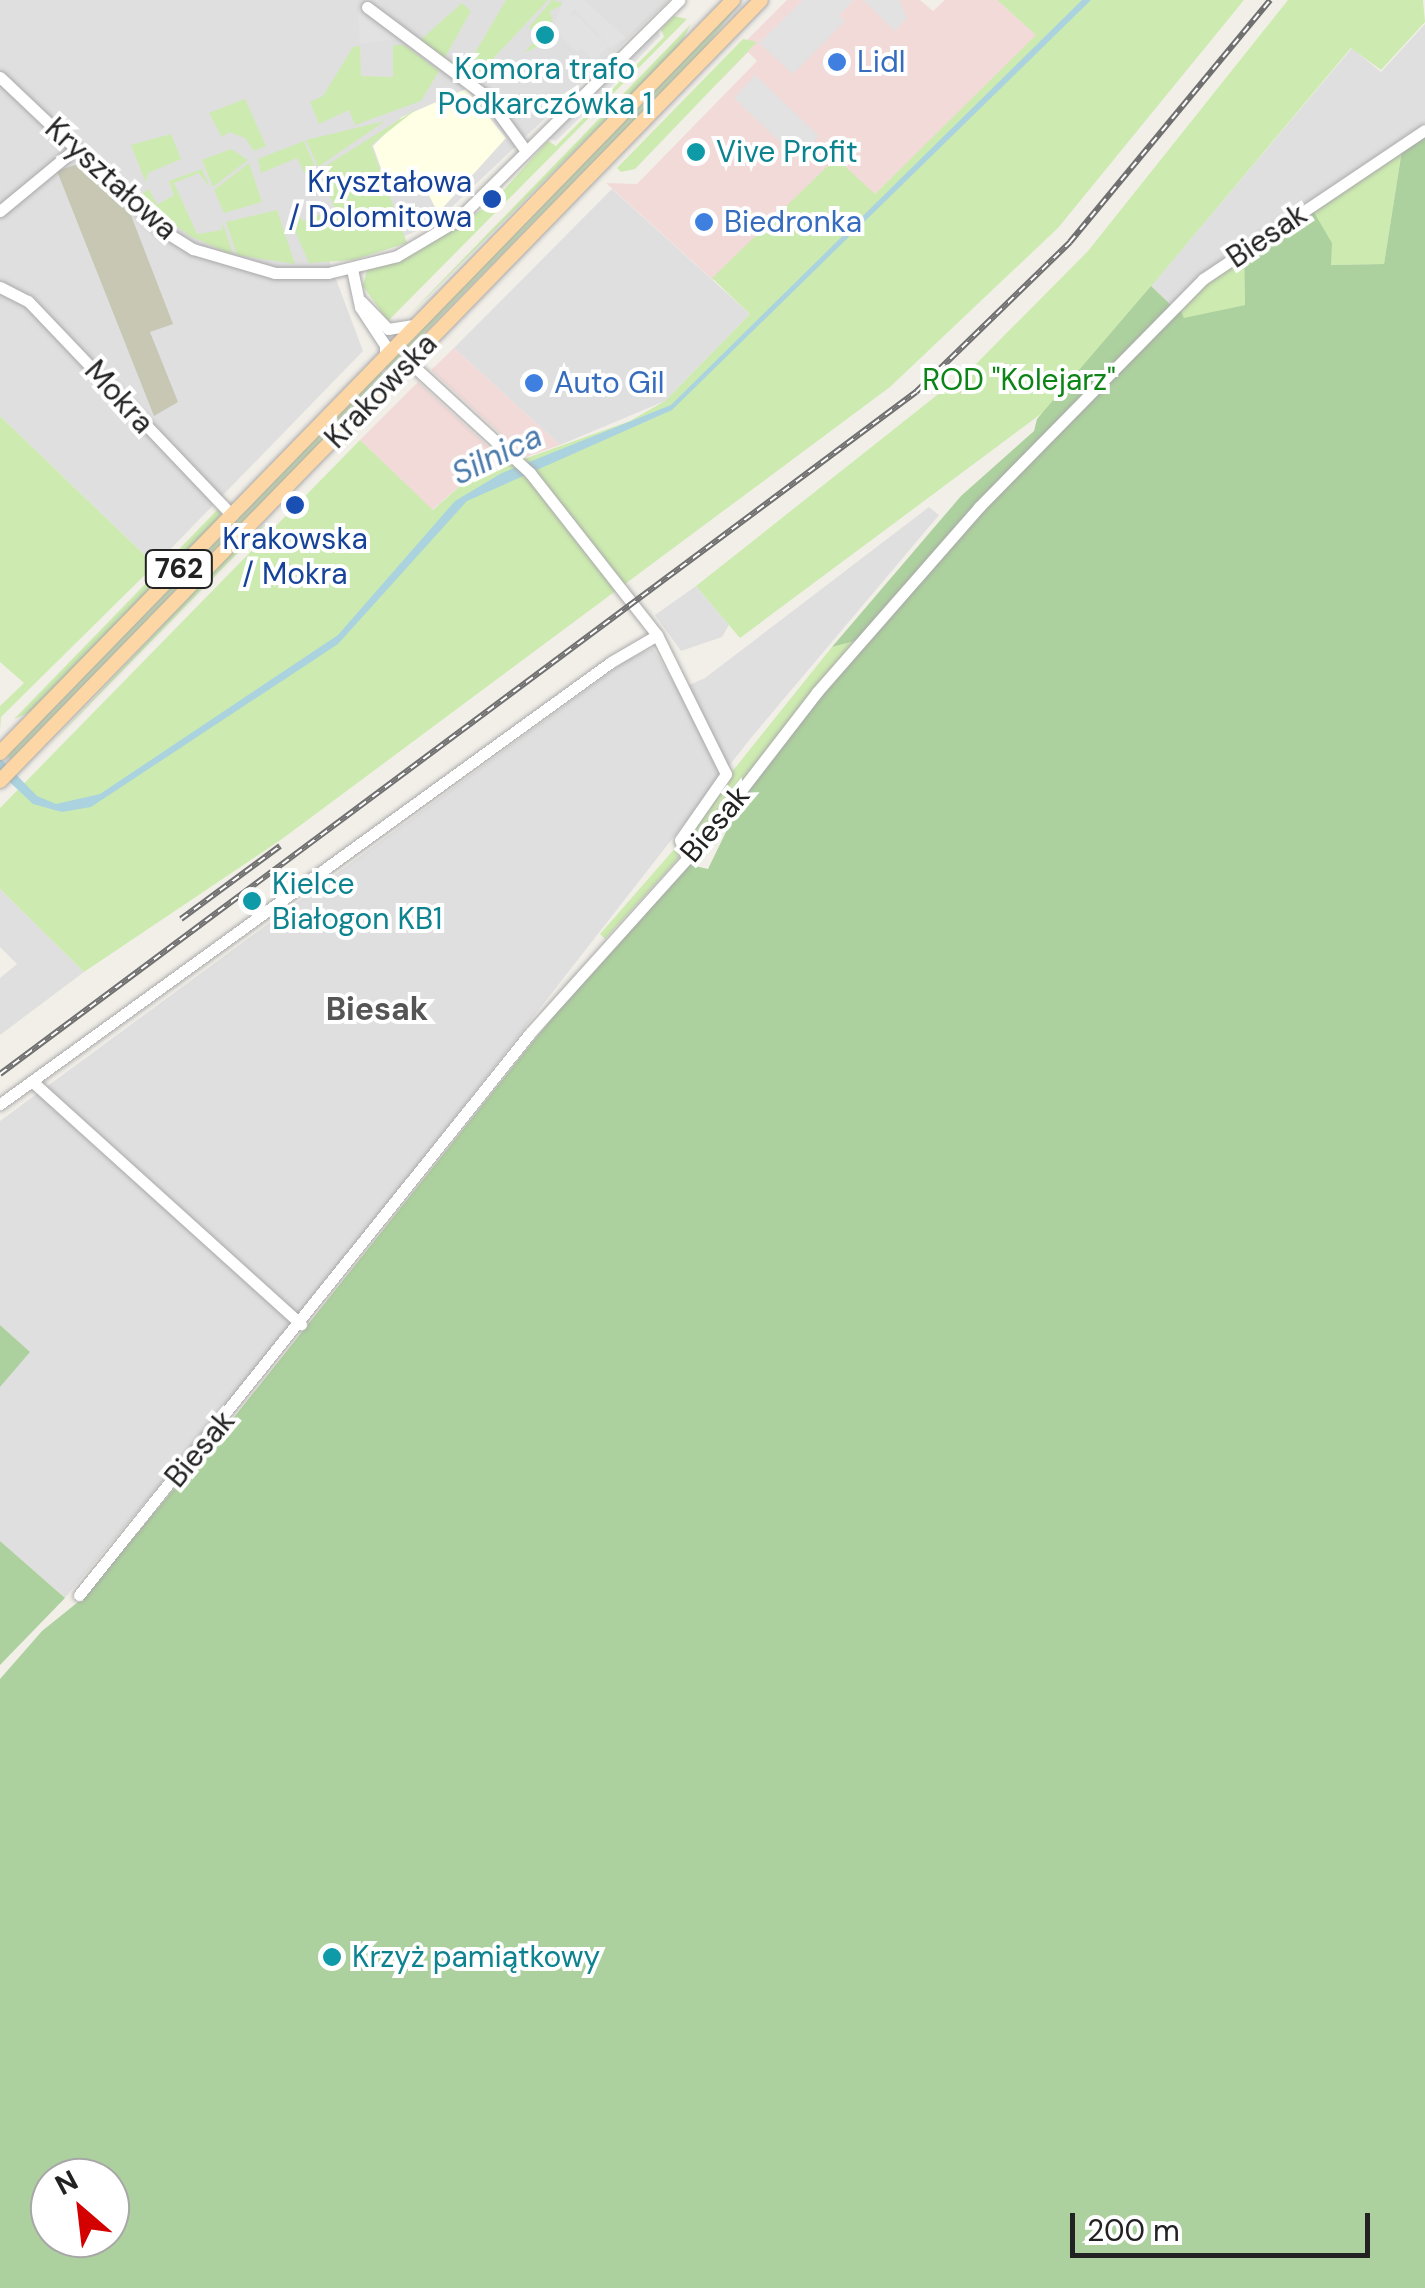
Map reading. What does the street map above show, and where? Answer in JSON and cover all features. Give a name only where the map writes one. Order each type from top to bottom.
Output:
[{"type":"main road","name":"Krakowska","points":[[1,752],[734,0]]},
{"type":"main road","name":"Krakowska","points":[[0,781],[761,0]]},
{"type":"street","name":"Kryształowa","points":[[0,77],[159,228],[193,249],[275,274],[352,269],[442,231],[679,0]]},
{"type":"street","points":[[367,6],[486,96],[526,152]]},
{"type":"street","name":"Biesak","points":[[78,1595],[301,1324],[541,1020],[687,858],[816,692],[978,507],[1203,280],[1425,130]]},
{"type":"street","points":[[0,211],[75,149]]},
{"type":"street","points":[[352,269],[358,298],[385,345],[385,358]]},
{"type":"street","name":"Mokra","points":[[0,287],[28,301],[232,515]]},
{"type":"street","points":[[358,298],[388,329],[419,323]]},
{"type":"street","points":[[409,362],[530,473],[658,636],[726,774],[680,840],[687,858]]},
{"type":"street","points":[[0,1104],[611,662],[658,636]]},
{"type":"street","points":[[34,1082],[301,1324]]},
{"type":"shaded area","points":[[0,0],[669,0],[434,224],[353,257],[328,258],[363,351],[155,565],[0,416]]},
{"type":"shaded area","points":[[368,0],[378,0],[408,33],[406,38],[360,44],[358,10]]},
{"type":"shaded area","points":[[563,0],[584,0],[626,38],[610,48],[574,9],[570,17],[575,14],[608,47],[594,61],[581,48],[577,52],[553,28]]},
{"type":"shaded area","points":[[787,0],[920,0],[933,11],[945,0],[997,0],[1037,35],[874,195],[836,159],[713,280],[606,183],[637,184],[757,61],[748,52],[720,81],[713,74]]},
{"type":"shaded area","points":[[803,0],[854,0],[839,15],[845,21],[793,74],[759,43]]},
{"type":"shaded area","points":[[863,0],[899,0],[907,18],[895,31]]},
{"type":"shaded area","points":[[1425,24],[1425,123],[1244,245],[1173,307],[1151,286],[1352,48],[1381,72]]},
{"type":"shaded area","points":[[657,29],[660,36],[601,97],[556,141],[548,138]]},
{"type":"shaded area","points":[[755,75],[819,136],[797,158],[734,98]]},
{"type":"shaded area","points":[[466,89],[506,138],[438,213],[416,170],[386,182],[373,146],[402,117]]},
{"type":"shaded area","points":[[81,163],[127,205],[173,324],[150,332],[178,402],[154,416],[57,171]]},
{"type":"shaded area","points":[[612,189],[750,314],[665,401],[560,445],[454,348]]},
{"type":"shaded area","points":[[454,348],[560,445],[526,457],[431,370]]},
{"type":"shaded area","points":[[418,382],[505,462],[468,479],[432,510],[360,440]]},
{"type":"shaded area","points":[[929,507],[939,515],[750,739],[293,1325],[65,1598],[0,1541],[0,1387],[29,1352],[0,1325],[0,1121],[627,660],[653,648],[678,690],[705,678]]},
{"type":"shaded area","points":[[696,586],[729,625],[722,637],[681,651],[655,615]]},
{"type":"shaded area","points":[[0,889],[84,972],[0,1035],[0,978],[17,964],[0,947]]},
{"type":"green space","points":[[506,0],[548,0],[474,79],[448,62],[469,63]]},
{"type":"green space","points":[[552,0],[565,4],[550,11],[554,28],[540,35],[547,42],[524,53],[538,38],[529,27]]},
{"type":"green space","points":[[742,0],[703,50],[387,371],[384,367]]},
{"type":"green space","points":[[997,0],[1244,0],[1058,228],[890,387],[282,839],[84,972],[0,889],[0,808],[360,440],[433,510],[468,479],[630,421],[665,401],[750,314],[712,278],[836,158],[875,194],[1036,35]]},
{"type":"green space","name":"ROD \"Kolejarz\"","points":[[1288,0],[1423,0],[1425,22],[1381,70],[1351,48],[1049,408],[740,638],[696,586],[975,365],[1088,251]]},
{"type":"green space","points":[[462,3],[471,11],[443,61],[418,42]]},
{"type":"green space","points":[[674,16],[687,19],[388,321],[363,286],[367,270],[416,251],[491,204],[548,141],[556,146],[664,37],[661,29]]},
{"type":"green space","points":[[691,24],[679,47],[402,322]]},
{"type":"green space","points":[[743,39],[757,42],[635,169],[621,172],[617,168]]},
{"type":"green space","points":[[393,45],[404,45],[439,71],[421,101],[355,125],[349,110],[319,124],[310,102],[323,96],[353,47],[360,46],[361,76],[393,77]]},
{"type":"green space","points":[[245,99],[266,146],[254,151],[245,138],[229,132],[222,137],[209,113]]},
{"type":"green space","points":[[418,108],[371,145],[407,243],[353,260],[309,263],[292,224],[299,216],[303,221],[335,209],[319,170]]},
{"type":"green space","points":[[385,121],[318,167],[306,140]]},
{"type":"green space","points":[[171,134],[181,159],[148,173],[146,183],[131,145]]},
{"type":"green space","points":[[1425,135],[1425,2288],[0,2288],[0,1679],[42,1631],[83,1598],[235,1416],[606,950],[686,864],[708,869],[740,803],[855,641],[832,647],[961,496],[1034,431],[1037,419],[1151,286],[1172,306],[1177,302],[1184,318],[1245,305],[1244,254],[1312,209],[1332,243],[1331,265],[1384,264],[1402,150]]},
{"type":"green space","points":[[304,141],[316,169],[305,174],[297,158],[261,173],[258,159]]},
{"type":"green space","points":[[231,149],[248,160],[213,187],[202,160]]},
{"type":"green space","points":[[1402,150],[1384,264],[1330,265],[1312,209]]},
{"type":"green space","points":[[249,163],[262,202],[224,213],[214,190]]},
{"type":"green space","points":[[202,169],[210,188],[199,173],[174,183],[197,234],[222,230],[223,223],[233,255],[190,236],[137,197],[149,189],[157,205],[174,195],[169,181]]},
{"type":"green space","points":[[277,210],[295,264],[237,255],[226,222]]},
{"type":"green space","points":[[1244,254],[1245,305],[1184,319],[1179,307]]},
{"type":"green space","points":[[380,371],[386,377],[11,760],[7,755]]},
{"type":"green space","points":[[0,416],[155,565],[1,717],[0,731],[0,706],[24,683],[0,662]]},
{"type":"green space","points":[[220,507],[220,518],[33,711],[14,719]]},
{"type":"green space","points":[[267,523],[46,749],[238,545]]},
{"type":"green space","points":[[855,641],[693,845],[687,845],[684,839],[727,778],[832,647]]},
{"type":"green space","points":[[677,846],[678,859],[605,939],[600,934]]},
{"type":"green space","points":[[0,1325],[30,1352],[0,1387]]},
{"type":"green space","points":[[0,1541],[65,1598],[0,1665]]},
{"type":"water","points":[[1082,0],[1091,0],[672,410],[467,501],[338,644],[91,807],[62,812],[33,804],[0,773],[0,758],[37,796],[56,804],[100,794],[338,635],[455,501],[502,473],[671,405]]},
{"type":"railway","points":[[0,1074],[916,392],[1070,242],[1270,0]]},
{"type":"railway","points":[[181,919],[280,846]]},
{"type":"place","name":"Komora trafo Podkarczówka 1","points":[[545,35]]},
{"type":"place","name":"Lidl","points":[[837,62]]},
{"type":"place","name":"Vive Profit","points":[[696,152]]},
{"type":"place","name":"Kryształowa / Dolomitowa","points":[[492,199]]},
{"type":"place","name":"Biedronka","points":[[704,222]]},
{"type":"place","name":"Auto Gil","points":[[534,383]]},
{"type":"place","name":"Krakowska / Mokra","points":[[295,505]]},
{"type":"place","name":"Kielce Białogon KB1","points":[[252,901]]},
{"type":"place","name":"Krzyż pamiątkowy","points":[[332,1957]]},
{"type":"district","name":"Biesak","points":[[377,1009]]},
{"type":"water label","name":"Silnica","points":[[497,455]]}]
